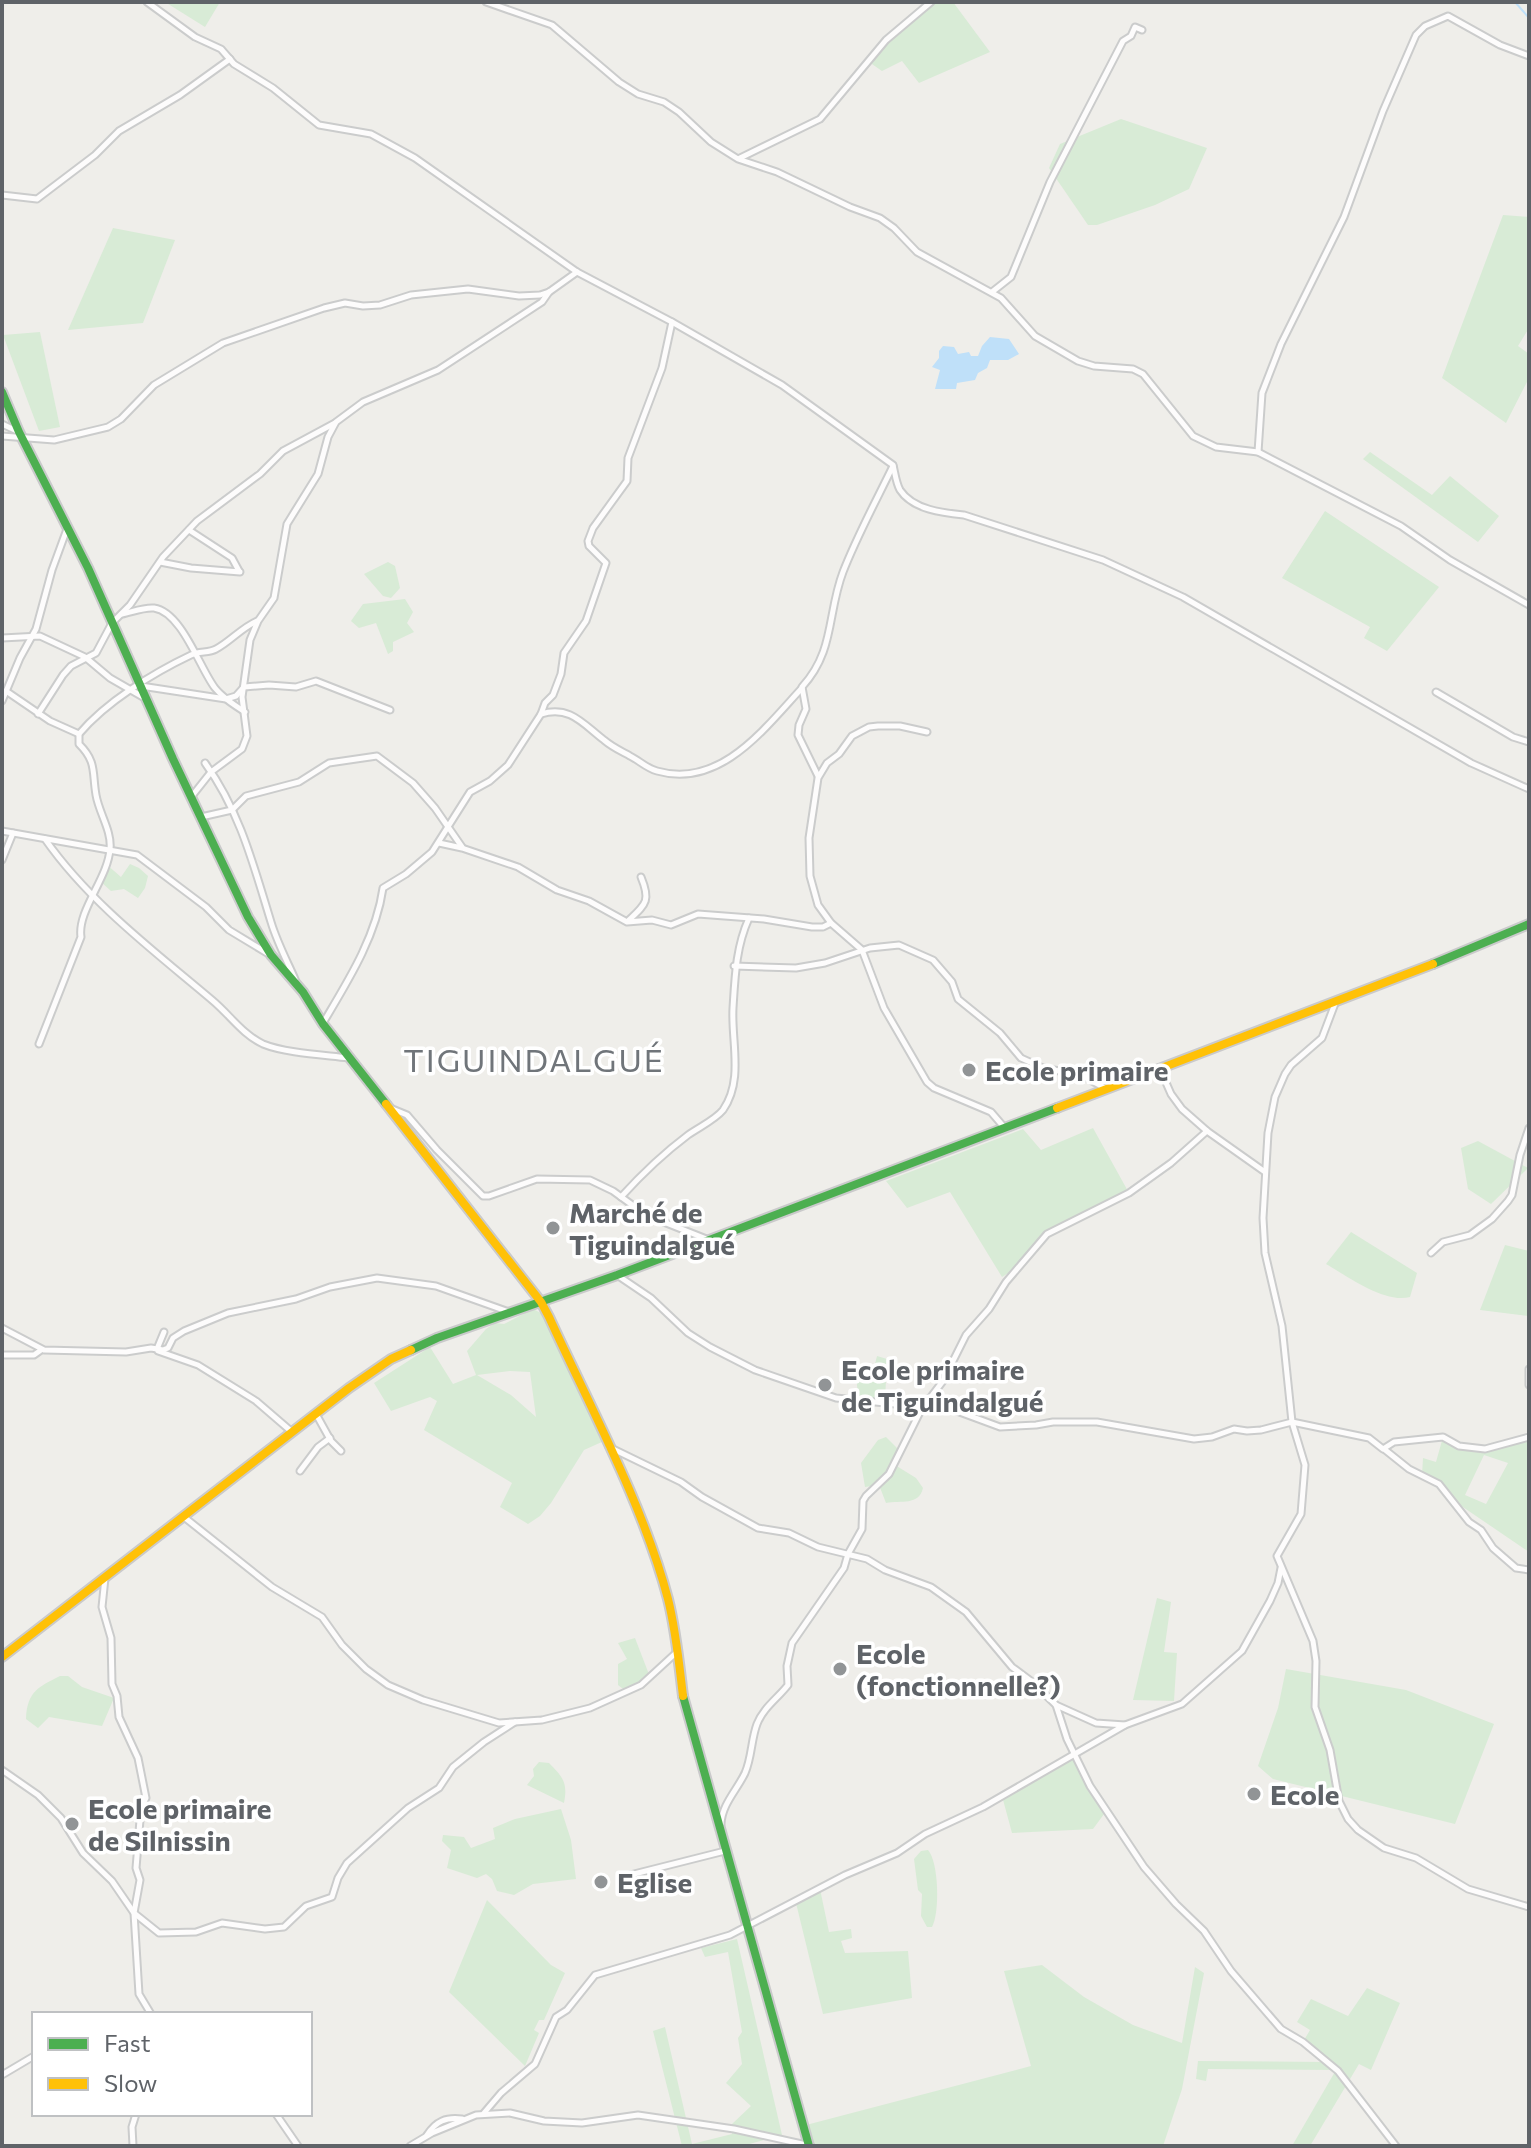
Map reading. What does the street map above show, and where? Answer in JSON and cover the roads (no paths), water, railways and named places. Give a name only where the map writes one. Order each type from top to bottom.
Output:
[{"type":"street","points":[[147,2],[195,37],[221,49],[245,72],[273,88],[319,125],[371,134],[415,158],[577,272],[782,385],[893,465],[899,488],[905,496],[942,513],[964,515],[1117,566],[1183,597],[1471,763],[1529,789]]},
{"type":"street","points":[[486,2],[498,3],[516,14],[552,25],[619,82],[638,94],[664,102],[711,142],[738,159],[777,172],[880,218],[917,252],[992,292],[1011,308],[1012,313],[1022,318],[1035,336],[1078,361],[1094,366],[1133,369],[1143,374],[1193,436],[1216,447],[1258,452],[1401,526],[1441,554],[1529,605]]},
{"type":"street","points":[[738,159],[820,119],[886,40],[931,2]]},
{"type":"street","points":[[1258,452],[1262,393],[1295,313],[1344,217],[1383,111],[1418,32],[1448,16],[1500,45],[1529,56]]},
{"type":"street","points":[[992,292],[1011,277],[1050,182],[1123,41],[1131,36],[1135,27],[1142,30]]},
{"type":"street","points":[[2,195],[37,199],[95,155],[119,131],[203,80],[230,59]]},
{"type":"street","points":[[38,714],[63,675],[85,657],[96,653],[112,623],[189,530],[260,474],[283,451],[336,422],[363,402],[452,361],[542,302],[549,292],[577,272]]},
{"type":"street","points":[[2,436],[54,440],[108,427],[121,419],[154,385],[223,343],[324,308],[345,303],[380,305],[411,295],[468,289],[519,296],[549,292]]},
{"type":"street","points":[[323,1024],[359,962],[380,907],[383,888],[406,874],[439,843],[468,794],[508,765],[557,684],[564,653],[586,621],[606,563],[601,556],[592,552],[588,541],[593,528],[627,481],[628,458],[662,368],[672,322]]},
{"type":"street","points":[[2,392],[88,568],[137,688],[146,698],[248,917],[271,955],[297,984],[348,1058],[541,1302],[608,1447],[635,1507],[667,1596],[679,1651],[684,1702],[810,2146],[734,2129],[638,2115],[582,2123],[544,2121],[510,2113],[484,2113],[410,2146]]},
{"type":"street","points":[[192,797],[211,772],[242,749],[247,736],[242,697],[250,640],[277,589],[279,560],[287,524],[318,474],[328,437],[336,422]]},
{"type":"street","points":[[2,424],[21,436]]},
{"type":"street","points":[[541,714],[560,711],[580,720],[615,748],[660,772],[697,773],[721,764],[761,733],[816,672],[827,647],[842,575],[893,465]]},
{"type":"street","points":[[2,701],[33,636],[67,529]]},
{"type":"street","points":[[160,562],[240,572],[232,558],[189,530]]},
{"type":"street","points":[[121,615],[156,608],[176,625],[197,653],[213,686],[245,712]]},
{"type":"street","points":[[39,1044],[81,937],[80,928],[110,849],[96,796],[93,762],[79,744],[79,734],[104,708],[160,672],[197,653],[215,650],[243,628],[258,621]]},
{"type":"street","points":[[2,638],[40,636],[85,657],[110,678],[137,688],[226,699],[236,696],[244,687],[296,687],[316,681],[390,710]]},
{"type":"street","points":[[802,687],[806,709],[798,735],[817,769],[818,778],[810,830],[810,876],[818,905],[831,923],[862,950],[884,1008],[927,1082],[939,1091],[991,1112],[1003,1126]]},
{"type":"street","points":[[6,691],[38,714],[79,734]]},
{"type":"street","points":[[1436,692],[1513,737],[1529,742]]},
{"type":"street","points":[[818,778],[827,763],[839,754],[852,736],[869,727],[900,726],[927,732]]},
{"type":"street","points":[[201,817],[232,810],[246,796],[299,782],[329,763],[377,756],[413,783],[435,808],[462,848]]},
{"type":"street","points":[[205,763],[232,810],[256,867],[272,925],[297,984]]},
{"type":"street","points":[[2,831],[137,855],[206,907],[229,930],[271,955]]},
{"type":"street","points":[[2,860],[13,833]]},
{"type":"street","points":[[45,839],[65,867],[94,896],[255,1039],[276,1048],[348,1058]]},
{"type":"street","points":[[439,843],[518,867],[557,890],[589,901],[627,922],[652,920],[671,925],[698,914],[812,927],[831,923]]},
{"type":"street","points":[[627,922],[643,907],[647,897],[641,877]]},
{"type":"street","points":[[621,1197],[638,1178],[724,1108],[733,1083],[736,1056],[734,966],[749,918]]},
{"type":"street","points":[[2,1657],[391,1359],[437,1338],[617,1275],[1469,950],[1529,924]]},
{"type":"street","points":[[734,966],[796,968],[825,963],[884,945],[899,945],[933,960],[952,982],[958,999],[1000,1033],[1021,1058],[1043,1068],[1081,1075],[1106,1089]]},
{"type":"street","points":[[1336,1001],[1322,1038],[1291,1065],[1279,1085],[1271,1114],[1263,1218],[1265,1253],[1282,1326],[1292,1422],[1305,1465],[1301,1514],[1277,1556],[1313,1641],[1315,1707],[1330,1750],[1339,1801],[1348,1819],[1384,1848],[1416,1858],[1468,1889],[1529,1907]]},
{"type":"street","points":[[1160,1068],[1175,1101],[1207,1131],[1265,1172]]},
{"type":"street","points":[[390,1108],[407,1115],[483,1196],[550,1177],[590,1180],[646,1215],[709,1240]]},
{"type":"street","points":[[1431,1253],[1443,1242],[1470,1235],[1492,1219],[1508,1201],[1529,1128]]},
{"type":"street","points":[[721,1833],[725,1807],[753,1753],[757,1725],[788,1685],[787,1666],[792,1643],[837,1581],[862,1529],[863,1501],[889,1474],[966,1335],[1047,1234],[1129,1193],[1171,1163],[1207,1131]]},
{"type":"street","points":[[617,1275],[651,1298],[688,1333],[755,1370],[836,1398],[968,1413],[989,1425],[1000,1427],[1097,1422],[1198,1439],[1234,1429],[1261,1430],[1292,1422],[1369,1438],[1404,1466],[1439,1484],[1469,1522],[1481,1530],[1493,1548],[1516,1568],[1529,1570]]},
{"type":"street","points":[[2,1328],[42,1350],[126,1352],[168,1348],[173,1338],[184,1331],[228,1313],[377,1278],[436,1286],[511,1312]]},
{"type":"street","points":[[154,1348],[164,1332]]},
{"type":"street","points":[[154,1348],[198,1365],[256,1401],[293,1433]]},
{"type":"street","points":[[2,1355],[34,1355],[42,1350]]},
{"type":"street","points":[[1529,1369],[1529,1385]]},
{"type":"street","points":[[316,1414],[341,1451]]},
{"type":"street","points":[[1383,1449],[1394,1442],[1443,1437],[1459,1446],[1485,1449],[1529,1437]]},
{"type":"street","points":[[300,1471],[318,1447],[330,1438]]},
{"type":"street","points":[[608,1447],[681,1482],[758,1528],[789,1533],[818,1547],[848,1554],[931,1587],[977,1623],[1012,1667],[1056,1705],[1096,1723],[1125,1725]]},
{"type":"street","points":[[184,1517],[272,1587],[322,1617],[350,1653],[388,1685],[423,1700],[459,1708],[499,1723],[542,1720],[590,1708],[641,1685],[679,1651]]},
{"type":"street","points":[[484,2113],[501,2093],[535,2064],[556,2017],[567,2010],[595,1975],[730,1935],[845,1875],[897,1853],[925,1834],[983,1807],[1125,1725],[1182,1704],[1231,1663],[1251,1639],[1278,1583],[1281,1567]]},
{"type":"street","points":[[105,1578],[102,1607],[111,1638],[111,1674],[119,1717],[138,1758],[146,1798],[141,1808],[136,1868],[140,1880],[134,1913],[139,1994],[150,2012]]},
{"type":"street","points":[[1056,1705],[1067,1739],[1090,1786],[1128,1845],[1158,1884],[1204,1931],[1231,1971],[1281,2029],[1303,2042],[1338,2071],[1396,2146]]},
{"type":"street","points":[[2,1770],[38,1795],[61,1818],[83,1853],[112,1881],[134,1913],[159,1933],[196,1932],[222,1923],[265,1929],[284,1927],[306,1906],[332,1897],[347,1863],[408,1808],[439,1788],[453,1767],[515,1722]]},
{"type":"street","points":[[622,1877],[726,1851]]},
{"type":"street","points":[[2,2075],[32,2057]]},
{"type":"street","points":[[133,2146],[132,2127],[135,2116]]},
{"type":"street","points":[[277,2116],[298,2146]]},
{"type":"water","points":[[990,337],[1009,339],[1019,354],[1008,360],[990,360],[975,380],[957,383],[956,389],[935,389],[940,370],[932,367],[943,346],[954,347],[958,354],[969,352],[971,356],[978,356]]},
{"type":"waterway","points":[[1515,2],[1529,18]]},
{"type":"place","name":"Ecole primaire","points":[[969,1070]]},
{"type":"place","name":"Marché de Tiguindalgué","points":[[553,1228]]},
{"type":"place","name":"Ecole primaire de Tiguindalgué","points":[[825,1385]]},
{"type":"place","name":"Ecole (fonctionnelle?)","points":[[840,1669]]},
{"type":"place","name":"Ecole","points":[[1254,1794]]},
{"type":"place","name":"Ecole primaire de Silnissin","points":[[72,1824]]},
{"type":"place","name":"Eglise","points":[[601,1882]]},
{"type":"district","name":"TIGUINDALGUÉ","points":[[534,1059]]}]
